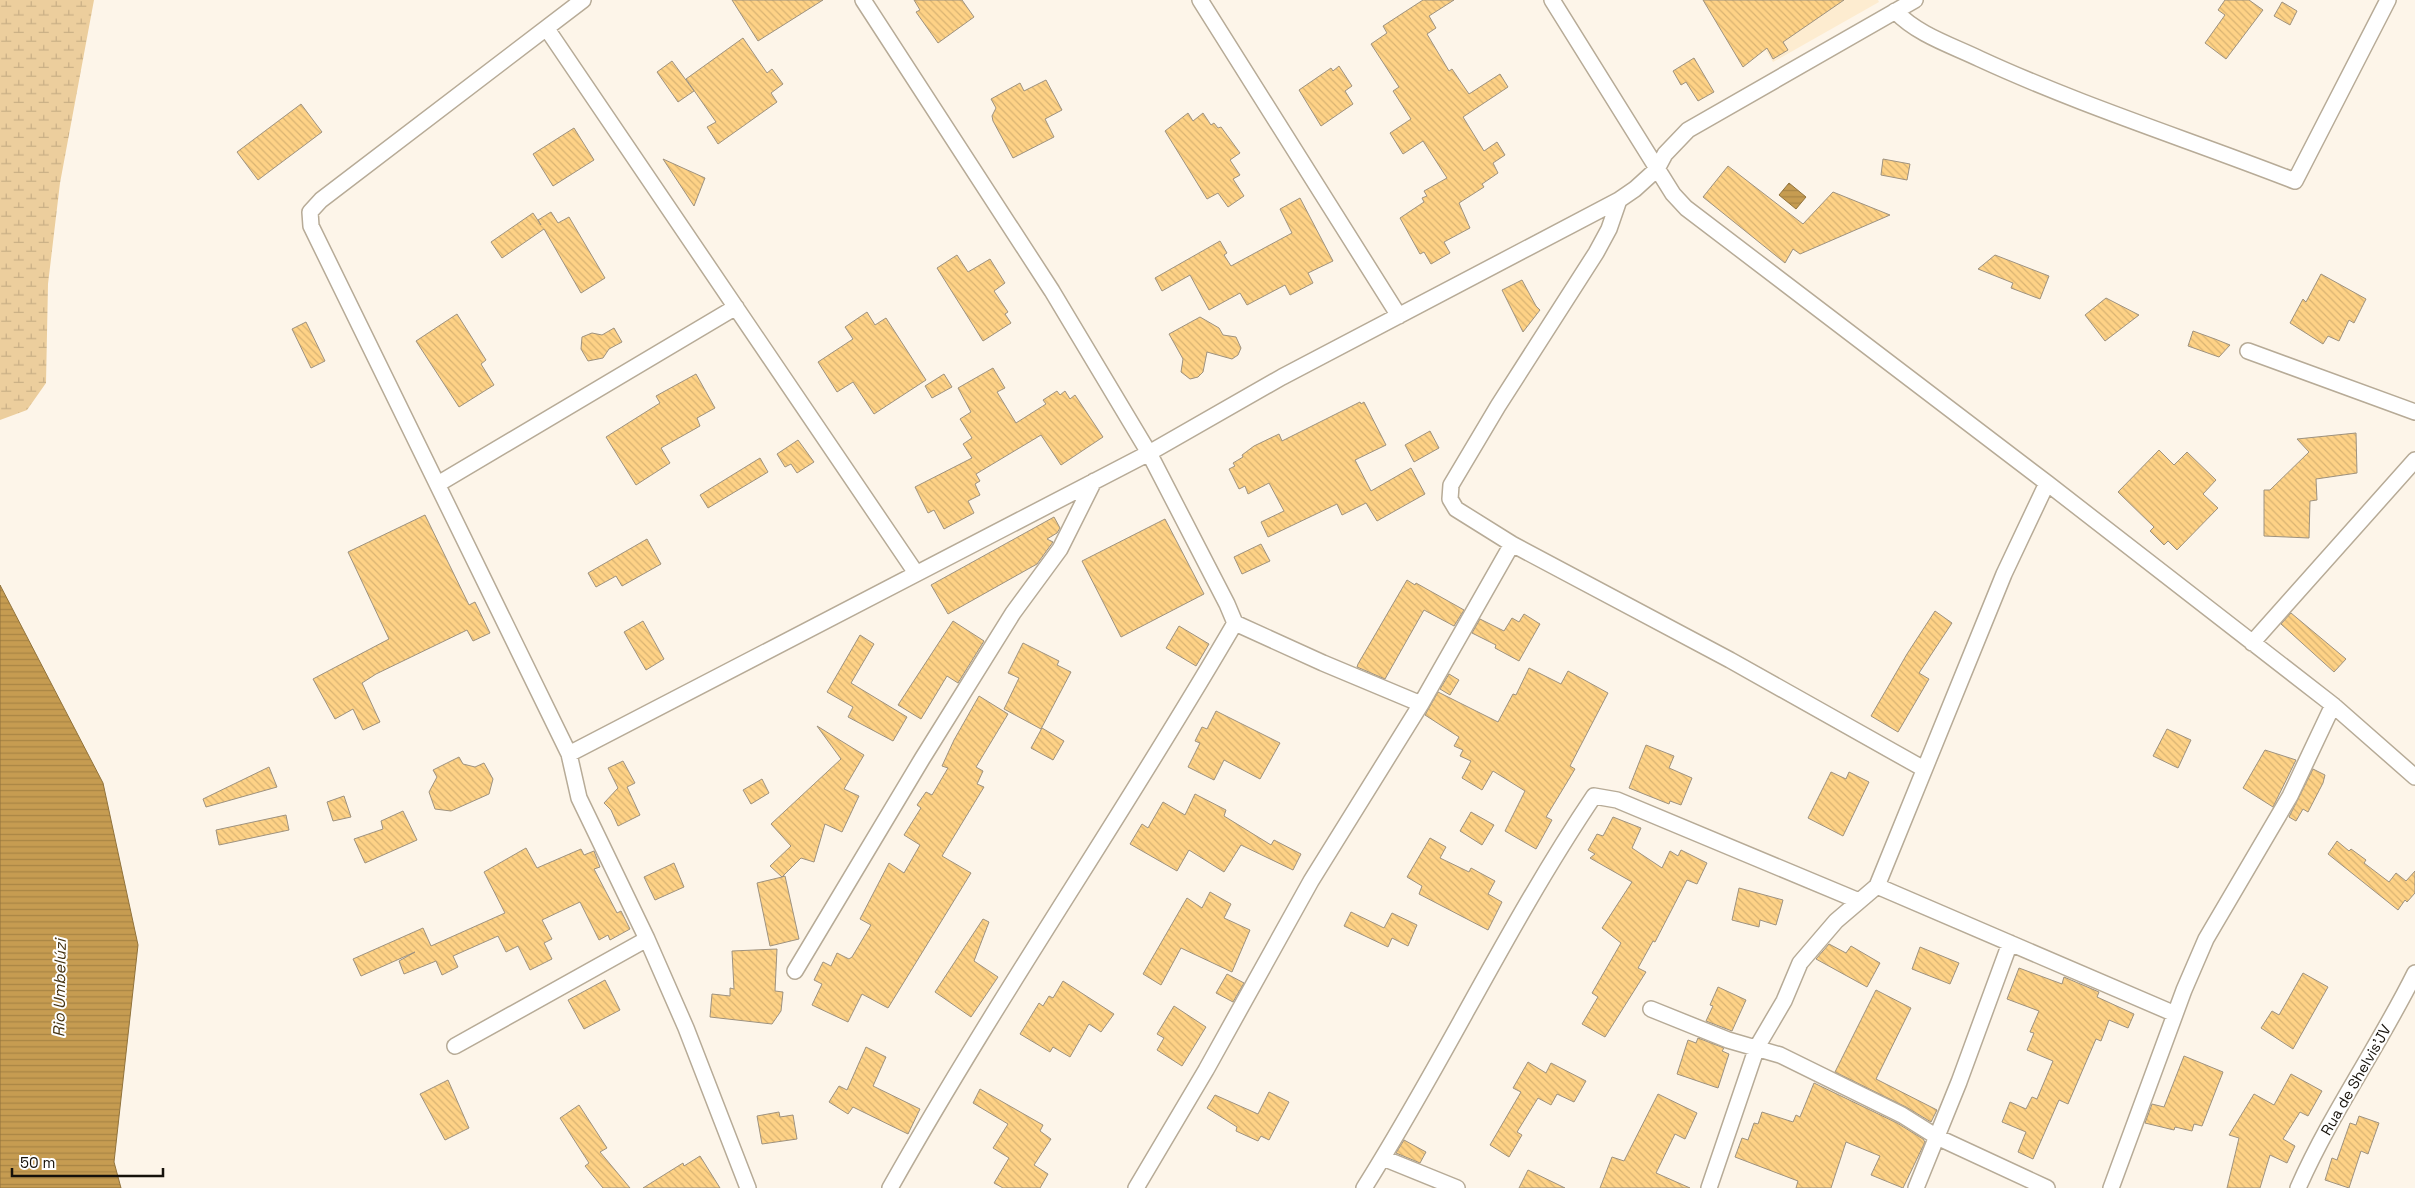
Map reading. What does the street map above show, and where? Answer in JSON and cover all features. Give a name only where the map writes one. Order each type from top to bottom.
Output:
[{"type":"street","points":[[583,0],[321,200],[310,212],[311,226],[569,754],[579,798],[647,939],[686,1028],[748,1188]]},
{"type":"street","points":[[863,0],[1052,291],[1149,453],[1235,623],[1323,664],[1421,704]]},
{"type":"street","points":[[1200,0],[1399,316]]},
{"type":"street","points":[[1552,0],[1672,194],[1686,208],[2047,483],[2333,705],[2415,777]]},
{"type":"street","points":[[569,754],[1149,453],[1282,377],[1619,200],[1636,189],[1657,169],[1665,154],[1688,130],[1906,4],[1916,30],[1998,67],[2097,108],[2294,181],[2388,0]]},
{"type":"street","points":[[547,29],[916,573]]},
{"type":"street","points":[[1619,200],[1609,229],[1596,253],[1498,406],[1452,485],[1450,499],[1456,509],[1512,544],[1730,660],[1924,770]]},
{"type":"street","points":[[438,484],[736,307]]},
{"type":"street","points":[[2248,351],[2415,412]]},
{"type":"street","points":[[2252,643],[2415,460]]},
{"type":"street","points":[[795,971],[922,759],[1013,613],[1060,549],[1094,481]]},
{"type":"street","points":[[1709,1188],[1757,1047],[1784,1001],[1800,963],[1819,938],[1877,886],[2004,574],[2047,483]]},
{"type":"street","points":[[1136,1188],[1206,1070],[1316,873],[1421,704],[1512,544]]},
{"type":"street","points":[[890,1188],[966,1057],[1128,800],[1235,623]]},
{"type":"street","points":[[2111,1188],[2174,1014],[2206,939],[2290,796],[2333,705]]},
{"type":"street","points":[[1364,1188],[1383,1158],[1512,930],[1571,830],[1594,796],[1617,800],[1859,901]]},
{"type":"street","points":[[1877,886],[2174,1014]]},
{"type":"street","points":[[455,1046],[647,939]]},
{"type":"street","points":[[1916,1188],[2010,943]]},
{"type":"street","name":"Rua de Shelvis’JV","points":[[2298,1188],[2314,1150],[2397,1010],[2415,973]]},
{"type":"street","points":[[1651,1009],[1728,1040],[1780,1055],[1902,1115],[1937,1137],[2047,1188]]},
{"type":"street","points":[[1383,1158],[1457,1188]]},
{"type":"shaded area","points":[[1734,0],[1878,0],[1879,2],[1773,62]]},
{"type":"green space","points":[[0,0],[94,0],[60,183],[48,284],[46,383],[27,410],[0,420]]},
{"type":"water","points":[[1789,183],[1806,197],[1796,209],[1779,195]]},
{"type":"water","name":"Rio Umbelúzi","points":[[0,585],[103,783],[138,945],[114,1162],[121,1188],[0,1188]]},
{"type":"building","points":[[732,0],[823,0],[758,41]]},
{"type":"building","points":[[914,0],[962,0],[974,17],[938,43],[916,12],[920,10]]},
{"type":"building","points":[[1423,0],[1454,0],[1429,16],[1436,28],[1427,34],[1449,71],[1452,69],[1469,94],[1500,74],[1508,87],[1463,117],[1484,151],[1497,142],[1505,155],[1493,163],[1498,173],[1482,184],[1484,187],[1459,203],[1470,228],[1444,242],[1450,253],[1431,264],[1424,252],[1420,254],[1400,218],[1424,202],[1422,198],[1427,196],[1424,191],[1447,178],[1423,141],[1403,154],[1390,133],[1411,119],[1393,91],[1399,87],[1371,44],[1387,33],[1383,26]]},
{"type":"building","points":[[1703,0],[1844,0],[1783,42],[1788,50],[1773,59],[1767,48],[1743,67]]},
{"type":"building","points":[[2225,0],[2249,0],[2263,10],[2226,59],[2205,43],[2225,15],[2218,10]]},
{"type":"building","points":[[2282,2],[2297,11],[2290,25],[2274,16]]},
{"type":"building","points":[[743,38],[767,73],[772,69],[783,84],[771,93],[777,102],[718,144],[707,127],[716,122],[686,79]]},
{"type":"building","points":[[1694,58],[1714,92],[1698,101],[1686,82],[1681,85],[1673,71]]},
{"type":"building","points":[[672,61],[694,91],[678,102],[657,72]]},
{"type":"building","points":[[1339,66],[1352,86],[1345,91],[1353,104],[1321,126],[1299,90],[1331,68],[1333,71]]},
{"type":"building","points":[[1046,80],[1062,110],[1045,119],[1054,137],[1013,158],[993,121],[992,116],[996,108],[991,99],[1020,83],[1024,91]]},
{"type":"building","points":[[301,104],[322,132],[258,180],[237,152]]},
{"type":"building","points":[[1188,113],[1193,121],[1203,113],[1211,125],[1214,123],[1218,128],[1221,127],[1240,153],[1230,160],[1240,175],[1233,179],[1244,196],[1228,207],[1218,193],[1207,199],[1165,131]]},
{"type":"building","points":[[574,128],[594,160],[553,186],[533,154]]},
{"type":"building","points":[[663,159],[705,178],[694,206]]},
{"type":"building","points":[[1883,159],[1910,164],[1907,180],[1881,175]]},
{"type":"building","points":[[1728,166],[1803,224],[1833,192],[1890,215],[1800,254],[1793,249],[1785,263],[1703,197]]},
{"type":"building","points":[[1300,198],[1333,261],[1308,273],[1313,283],[1290,295],[1285,285],[1247,305],[1240,293],[1209,310],[1190,275],[1162,291],[1155,278],[1220,241],[1227,253],[1224,255],[1231,266],[1292,233],[1280,209]]},
{"type":"building","points":[[551,212],[558,223],[569,217],[605,278],[581,293],[544,229],[502,258],[491,242],[533,213],[541,225],[538,220]]},
{"type":"building","points":[[957,255],[968,272],[990,259],[1005,283],[994,291],[1008,312],[1005,314],[1011,323],[983,341],[937,268]]},
{"type":"building","points":[[1995,255],[2049,276],[2040,299],[2011,288],[2013,283],[1978,269]]},
{"type":"building","points":[[2321,274],[2366,299],[2354,323],[2349,320],[2339,341],[2328,336],[2323,344],[2290,323],[2303,299],[2306,302]]},
{"type":"building","points":[[1522,280],[1540,310],[1523,332],[1502,290]]},
{"type":"building","points":[[2106,298],[2139,315],[2105,341],[2085,315]]},
{"type":"building","points":[[867,312],[875,325],[886,318],[926,380],[874,414],[853,382],[837,392],[818,362],[853,339],[845,327]]},
{"type":"building","points":[[457,314],[486,360],[481,364],[494,385],[459,407],[416,341]]},
{"type":"building","points":[[1200,317],[1219,328],[1223,335],[1236,337],[1241,348],[1238,355],[1232,359],[1207,352],[1203,372],[1198,377],[1190,379],[1181,372],[1183,359],[1169,334]]},
{"type":"building","points":[[306,322],[325,361],[311,368],[292,329]]},
{"type":"building","points":[[614,328],[622,342],[609,349],[603,358],[588,361],[581,349],[582,337],[592,333],[602,335]]},
{"type":"building","points":[[2193,331],[2230,345],[2219,357],[2188,346]]},
{"type":"building","points":[[993,368],[1005,388],[997,392],[1016,423],[1046,404],[1043,400],[1057,391],[1060,395],[1065,391],[1070,399],[1075,395],[1103,437],[1061,465],[1041,435],[976,474],[980,481],[975,484],[980,495],[968,501],[974,513],[944,529],[934,510],[928,513],[915,487],[972,458],[963,444],[972,438],[960,419],[971,412],[958,388]]},
{"type":"building","points":[[696,374],[715,408],[697,418],[700,426],[661,448],[670,463],[636,485],[606,437],[660,403],[656,396]]},
{"type":"building","points":[[944,374],[952,387],[932,398],[925,386]]},
{"type":"building","points":[[1360,402],[1361,404],[1364,402],[1386,445],[1355,460],[1371,491],[1411,468],[1425,494],[1377,521],[1366,503],[1342,515],[1337,504],[1268,537],[1261,522],[1284,511],[1269,483],[1248,494],[1245,486],[1239,489],[1229,469],[1235,466],[1233,463],[1243,457],[1242,455],[1254,446],[1279,434],[1282,441]]},
{"type":"building","points":[[1430,431],[1439,448],[1414,462],[1405,445]]},
{"type":"building","points":[[2356,433],[2357,473],[2316,479],[2317,500],[2310,501],[2309,538],[2264,536],[2264,490],[2270,490],[2309,452],[2297,439]]},
{"type":"building","points":[[798,440],[814,462],[797,473],[791,464],[785,467],[777,454]]},
{"type":"building","points":[[2159,450],[2174,465],[2187,452],[2216,480],[2203,494],[2218,508],[2177,550],[2168,541],[2164,545],[2150,531],[2154,527],[2118,492]]},
{"type":"building","points":[[760,458],[768,472],[708,508],[700,495]]},
{"type":"building","points":[[425,515],[469,605],[475,602],[490,633],[473,641],[467,630],[376,674],[362,683],[380,722],[363,730],[353,709],[335,719],[313,679],[389,639],[348,552]]},
{"type":"building","points":[[1054,517],[1060,528],[1057,533],[1047,539],[1053,542],[1037,564],[948,614],[931,585]]},
{"type":"building","points":[[1165,519],[1204,594],[1121,637],[1082,561]]},
{"type":"building","points":[[647,539],[661,564],[622,586],[616,576],[596,587],[588,573]]},
{"type":"building","points":[[1261,544],[1270,561],[1242,574],[1234,557]]},
{"type":"building","points":[[1407,580],[1415,585],[1416,583],[1464,610],[1454,626],[1424,610],[1385,679],[1357,667]]},
{"type":"building","points":[[1935,611],[1952,623],[1919,673],[1929,679],[1898,732],[1871,716],[1907,654]]},
{"type":"building","points":[[2291,613],[2346,659],[2334,672],[2281,624]]},
{"type":"building","points":[[1524,614],[1540,624],[1519,661],[1495,648],[1496,645],[1472,633],[1480,619],[1504,631],[1512,618],[1519,622]]},
{"type":"building","points":[[643,621],[664,659],[646,670],[624,632]]},
{"type":"building","points":[[953,621],[984,641],[958,683],[947,676],[921,719],[898,705]]},
{"type":"building","points":[[1179,626],[1209,644],[1196,666],[1166,648]]},
{"type":"building","points":[[860,635],[874,644],[851,683],[907,717],[893,741],[848,717],[853,707],[827,692]]},
{"type":"building","points":[[1023,643],[1059,661],[1057,665],[1071,672],[1041,729],[1004,709],[1019,678],[1008,673]]},
{"type":"building","points":[[1529,668],[1561,684],[1568,671],[1608,693],[1570,766],[1575,769],[1546,817],[1552,820],[1536,849],[1505,831],[1525,791],[1493,771],[1482,790],[1462,778],[1471,761],[1460,756],[1463,750],[1454,746],[1459,737],[1425,715],[1438,692],[1498,722],[1513,694],[1516,695]]},
{"type":"building","points":[[1449,674],[1459,680],[1450,695],[1440,689]]},
{"type":"building","points":[[979,696],[1008,714],[976,767],[983,771],[977,784],[984,787],[942,856],[971,873],[888,1008],[862,994],[848,1022],[812,1005],[822,984],[814,980],[823,962],[831,966],[837,953],[849,959],[852,957],[871,925],[860,919],[889,863],[904,873],[920,845],[904,835],[921,808],[917,805],[926,792],[932,795],[948,768],[942,766],[954,740]]},
{"type":"building","points":[[1216,711],[1280,743],[1260,779],[1224,760],[1214,780],[1188,767],[1200,743],[1195,741],[1202,727],[1207,729]]},
{"type":"building","points":[[817,726],[864,755],[844,789],[859,796],[842,832],[825,824],[814,862],[801,858],[782,877],[770,866],[791,846],[771,824],[841,759]]},
{"type":"building","points":[[1042,728],[1064,741],[1053,760],[1031,748]]},
{"type":"building","points":[[2167,729],[2191,740],[2178,768],[2153,756]]},
{"type":"building","points":[[1646,745],[1674,756],[1669,768],[1692,778],[1681,805],[1670,801],[1669,804],[1629,788]]},
{"type":"building","points":[[2265,750],[2296,760],[2273,807],[2243,788]]},
{"type":"building","points":[[459,757],[463,764],[475,767],[484,763],[493,779],[489,794],[451,811],[435,809],[429,792],[437,777],[433,770]]},
{"type":"building","points":[[623,761],[635,783],[627,787],[640,815],[618,826],[611,810],[604,803],[618,788],[608,768]]},
{"type":"building","points":[[269,767],[277,787],[206,807],[203,799]]},
{"type":"building","points":[[2313,769],[2325,775],[2323,783],[2308,812],[2303,809],[2296,821],[2289,817]]},
{"type":"building","points":[[1831,772],[1846,779],[1849,772],[1869,782],[1843,836],[1808,818]]},
{"type":"building","points":[[762,779],[769,793],[751,804],[743,790]]},
{"type":"building","points":[[1195,794],[1226,810],[1224,816],[1271,845],[1274,840],[1301,854],[1293,870],[1241,845],[1224,872],[1189,850],[1177,871],[1130,844],[1142,824],[1148,828],[1163,802],[1185,815]]},
{"type":"building","points":[[344,796],[351,817],[333,821],[327,802]]},
{"type":"building","points":[[403,811],[417,840],[365,863],[354,839],[383,829],[381,821]]},
{"type":"building","points":[[1471,812],[1494,825],[1482,845],[1460,831]]},
{"type":"building","points":[[286,815],[289,830],[219,845],[216,830]]},
{"type":"building","points":[[1613,817],[1641,828],[1632,848],[1662,868],[1670,851],[1678,856],[1681,850],[1707,863],[1697,884],[1687,880],[1655,942],[1653,941],[1638,968],[1646,972],[1605,1037],[1582,1024],[1598,997],[1592,993],[1621,943],[1602,928],[1632,882],[1590,858],[1595,854],[1588,850],[1597,834],[1603,836]]},
{"type":"building","points":[[1430,838],[1446,847],[1440,858],[1469,872],[1471,868],[1495,881],[1488,894],[1502,902],[1488,930],[1419,894],[1422,886],[1407,877]]},
{"type":"building","points":[[2337,841],[2349,851],[2351,849],[2366,860],[2364,863],[2389,882],[2396,873],[2406,881],[2415,871],[2415,893],[2407,902],[2405,900],[2398,910],[2328,854]]},
{"type":"building","points":[[526,848],[537,868],[581,849],[584,855],[594,851],[600,867],[594,869],[617,913],[621,911],[630,929],[610,940],[608,935],[599,940],[580,902],[542,920],[552,939],[544,943],[552,959],[530,970],[518,946],[506,952],[498,936],[453,956],[458,967],[442,975],[436,961],[404,974],[399,961],[415,952],[361,976],[353,959],[423,928],[431,946],[505,913],[484,872]]},
{"type":"building","points":[[674,863],[684,887],[655,900],[644,877]]},
{"type":"building","points":[[785,876],[799,939],[770,946],[757,883]]},
{"type":"building","points":[[1739,888],[1783,900],[1776,925],[1760,920],[1759,927],[1732,920]]},
{"type":"building","points":[[1210,892],[1231,904],[1224,918],[1250,930],[1232,972],[1181,948],[1161,985],[1143,974],[1187,898],[1202,908]]},
{"type":"building","points":[[1351,912],[1384,928],[1392,913],[1417,925],[1408,946],[1392,938],[1388,947],[1344,926]]},
{"type":"building","points":[[983,919],[989,922],[974,961],[998,977],[971,1017],[935,992]]},
{"type":"building","points":[[1829,944],[1846,953],[1851,946],[1880,963],[1867,987],[1816,959]]},
{"type":"building","points":[[1920,947],[1959,963],[1950,984],[1912,969]]},
{"type":"building","points":[[777,949],[775,991],[783,992],[781,1011],[772,1024],[710,1017],[712,994],[730,996],[730,988],[734,989],[732,951]]},
{"type":"building","points":[[2019,968],[2062,984],[2064,977],[2099,992],[2097,997],[2134,1014],[2128,1028],[2109,1020],[2101,1041],[2096,1039],[2068,1104],[2059,1100],[2033,1159],[2018,1152],[2026,1132],[2002,1122],[2010,1102],[2026,1109],[2032,1097],[2037,1099],[2053,1061],[2027,1050],[2034,1033],[2030,1032],[2039,1011],[2007,999]]},
{"type":"building","points":[[2303,973],[2328,987],[2293,1049],[2261,1028],[2272,1011],[2279,1015]]},
{"type":"building","points":[[1227,974],[1244,983],[1233,1002],[1216,993]]},
{"type":"building","points":[[605,980],[620,1010],[584,1029],[568,1000]]},
{"type":"building","points":[[1063,981],[1114,1014],[1101,1032],[1089,1024],[1070,1057],[1053,1047],[1050,1052],[1020,1034],[1039,1003],[1043,1006],[1049,996],[1053,998]]},
{"type":"building","points":[[1718,987],[1746,1000],[1732,1031],[1706,1021],[1713,1006],[1710,1005]]},
{"type":"building","points":[[1876,990],[1911,1008],[1876,1079],[1937,1110],[1931,1122],[1906,1107],[1835,1072]]},
{"type":"building","points":[[1174,1006],[1206,1027],[1182,1066],[1157,1050],[1164,1038],[1157,1034]]},
{"type":"building","points":[[1698,1038],[1724,1048],[1722,1051],[1729,1054],[1718,1088],[1677,1074],[1688,1040],[1696,1043]]},
{"type":"building","points":[[866,1047],[886,1057],[873,1086],[920,1109],[908,1134],[853,1107],[848,1114],[829,1102],[839,1086],[847,1090]]},
{"type":"building","points":[[2184,1056],[2223,1072],[2202,1126],[2194,1124],[2192,1131],[2175,1127],[2174,1130],[2145,1123],[2152,1104],[2164,1107]]},
{"type":"building","points":[[1528,1062],[1546,1073],[1551,1063],[1586,1081],[1574,1102],[1557,1094],[1551,1105],[1538,1098],[1517,1132],[1522,1135],[1509,1157],[1490,1145],[1521,1092],[1513,1088]]},
{"type":"building","points":[[2291,1074],[2322,1091],[2308,1116],[2300,1112],[2283,1139],[2295,1146],[2287,1163],[2270,1155],[2260,1188],[2227,1188],[2239,1138],[2229,1135],[2254,1094],[2274,1105]]},
{"type":"building","points":[[448,1080],[469,1128],[445,1140],[420,1094]]},
{"type":"building","points":[[1814,1083],[1897,1123],[1923,1139],[1925,1142],[1903,1188],[1871,1175],[1880,1156],[1846,1142],[1831,1188],[1796,1188],[1798,1181],[1735,1157],[1742,1138],[1748,1140],[1754,1123],[1758,1124],[1762,1112],[1793,1122],[1796,1115],[1800,1117]]},
{"type":"building","points":[[980,1089],[1043,1125],[1040,1131],[1051,1139],[1034,1165],[1048,1174],[1040,1188],[1003,1188],[994,1183],[1009,1158],[993,1148],[1008,1124],[973,1103]]},
{"type":"building","points":[[1269,1092],[1289,1102],[1269,1140],[1261,1136],[1258,1141],[1236,1131],[1237,1127],[1207,1108],[1215,1095],[1258,1114]]},
{"type":"building","points":[[1658,1094],[1697,1113],[1685,1139],[1675,1134],[1656,1173],[1690,1188],[1600,1188],[1612,1157],[1624,1161]]},
{"type":"building","points":[[579,1105],[607,1148],[600,1152],[630,1188],[603,1188],[585,1166],[589,1163],[560,1118]]},
{"type":"building","points":[[779,1112],[780,1117],[793,1115],[797,1139],[762,1144],[757,1116]]},
{"type":"building","points":[[2359,1116],[2379,1123],[2368,1154],[2361,1151],[2349,1188],[2325,1180],[2332,1158],[2337,1160],[2350,1123],[2356,1125]]},
{"type":"building","points":[[1404,1140],[1426,1152],[1420,1163],[1396,1153]]},
{"type":"building","points":[[700,1156],[720,1188],[643,1188],[683,1163],[684,1166]]},
{"type":"building","points":[[1528,1170],[1565,1188],[1519,1188]]}]
